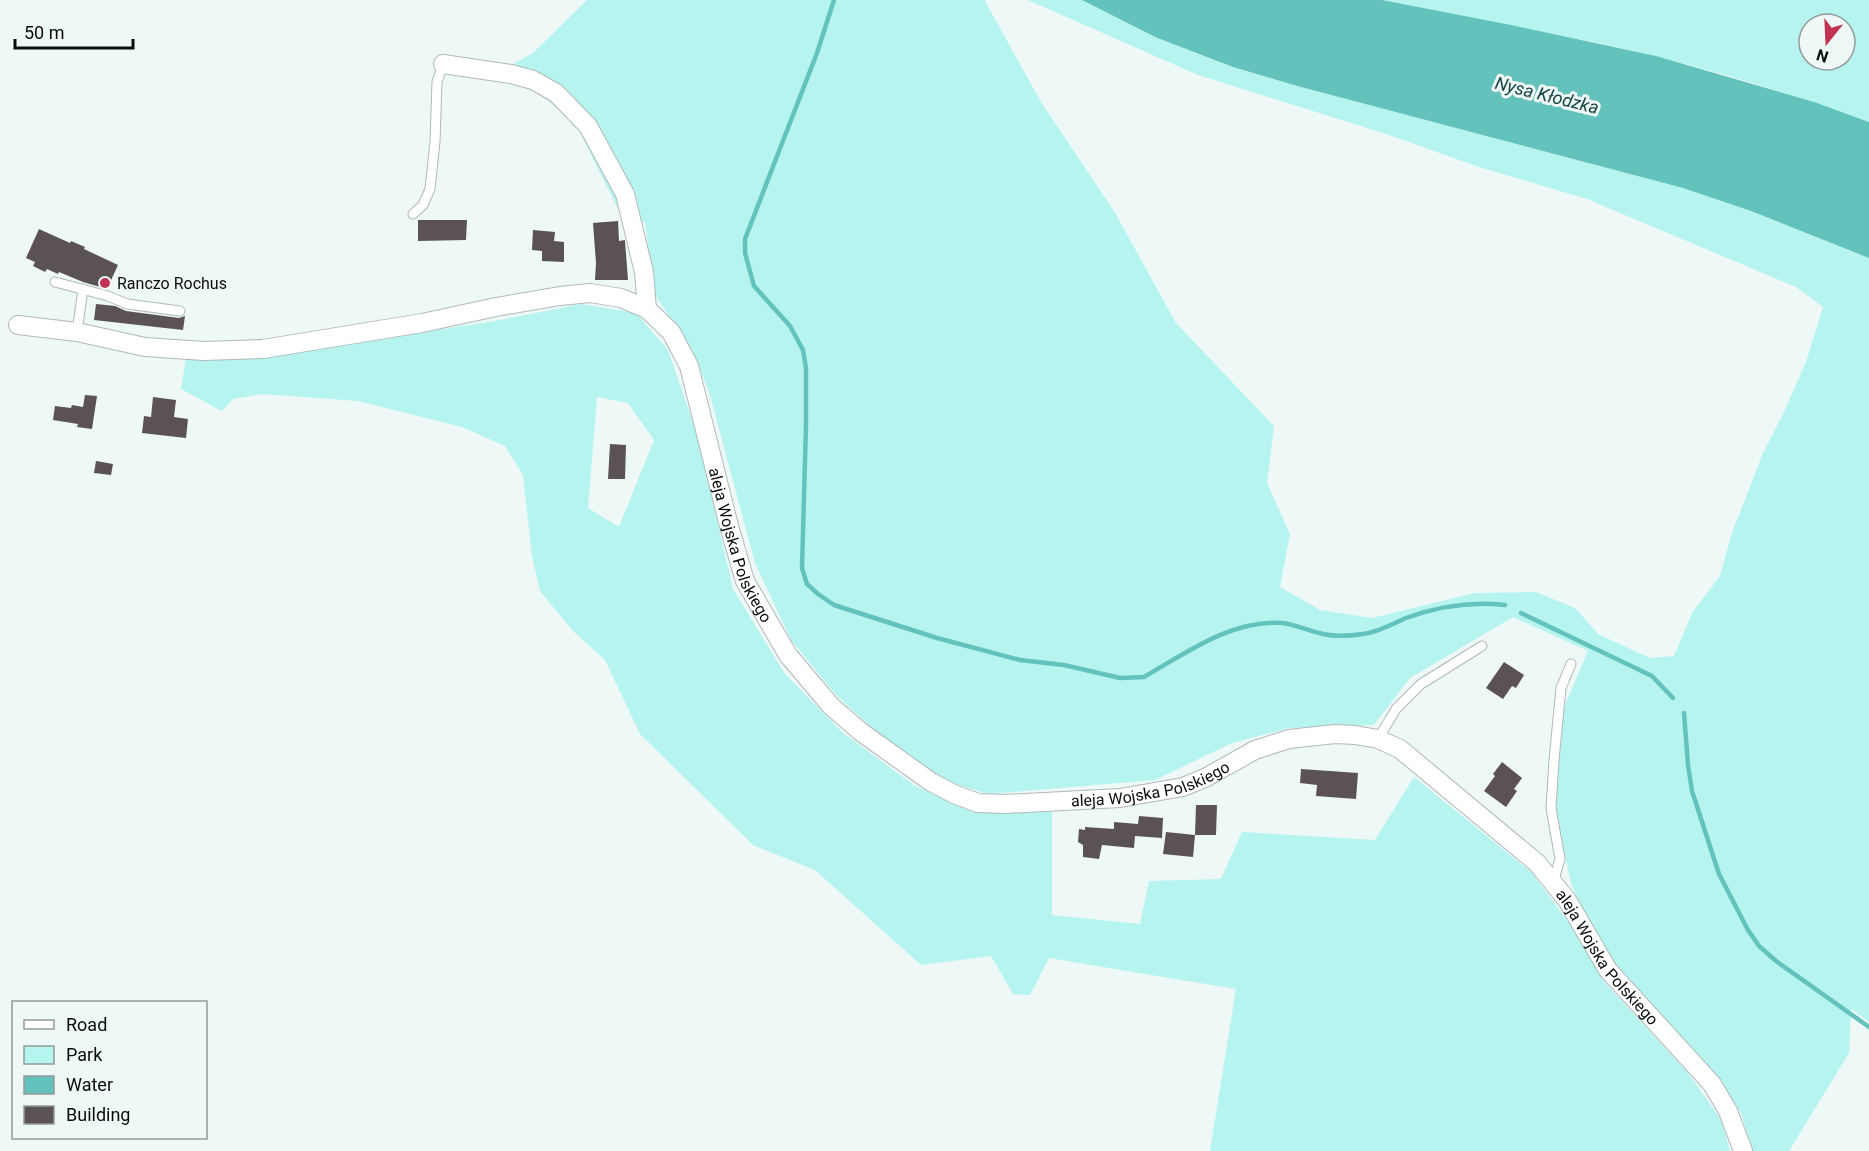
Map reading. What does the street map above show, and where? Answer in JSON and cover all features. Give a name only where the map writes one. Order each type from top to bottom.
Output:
[{"type":"street","points":[[18,325],[77,332],[145,347],[204,351],[263,349],[422,323],[496,307],[590,293],[621,298],[647,309],[644,272],[624,194],[588,126],[556,93],[533,80],[510,74],[443,64]]},
{"type":"street","name":"aleja Wojska Polskiego","points":[[647,309],[671,332],[690,366],[729,526],[745,581],[788,655],[831,706],[861,732],[931,782],[954,794],[978,802],[1005,804],[1120,798],[1183,787],[1205,778],[1255,750],[1289,739],[1335,734],[1355,735],[1378,739],[1400,749],[1537,863],[1567,900],[1608,970],[1712,1084],[1728,1111],[1743,1151]]},
{"type":"lane","points":[[413,214],[423,206],[430,189],[435,142],[437,82],[443,64]]},
{"type":"lane","points":[[55,282],[108,296],[127,304],[180,311]]},
{"type":"lane","points":[[77,332],[83,289]]},
{"type":"lane","points":[[1378,739],[1396,709],[1421,684],[1482,646]]},
{"type":"lane","points":[[1553,883],[1560,859],[1551,808],[1554,760],[1561,688],[1571,664]]},
{"type":"green space","points":[[587,0],[987,0],[985,1],[1041,102],[1114,211],[1176,323],[1274,426],[1267,483],[1290,534],[1280,587],[1320,610],[1372,618],[1475,593],[1536,592],[1575,608],[1598,634],[1650,658],[1674,656],[1692,613],[1720,576],[1732,533],[1763,453],[1806,362],[1823,307],[1796,287],[1587,199],[1479,167],[1389,135],[1198,75],[1028,0],[1082,0],[1155,37],[1233,67],[1683,188],[1751,211],[1869,258],[1869,1022],[1851,1009],[1849,1053],[1789,1151],[1752,1151],[1741,1113],[1698,1055],[1620,973],[1589,923],[1571,884],[1556,812],[1558,775],[1564,707],[1588,651],[1513,617],[1410,678],[1374,725],[1289,728],[1232,743],[1155,780],[988,794],[949,782],[889,743],[838,697],[791,640],[755,563],[710,395],[693,351],[655,295],[645,222],[625,223],[575,122],[538,93],[503,78],[510,66],[533,53]]},
{"type":"green space","points":[[1382,0],[1869,0],[1869,122],[1709,70],[1587,41]]},
{"type":"green space","points":[[581,304],[636,313],[668,350],[698,437],[733,589],[785,674],[843,733],[915,786],[972,812],[1052,811],[1052,915],[1140,924],[1149,881],[1221,879],[1242,832],[1375,840],[1414,777],[1532,873],[1577,934],[1604,982],[1688,1073],[1722,1121],[1730,1151],[1210,1151],[1236,989],[1049,958],[1030,995],[1013,994],[991,956],[921,965],[815,870],[753,845],[640,734],[605,660],[573,631],[540,591],[532,556],[523,475],[505,446],[462,427],[358,401],[262,394],[233,399],[222,411],[181,389],[186,358],[268,356],[495,321]],"holes":[[[597,397],[628,403],[654,440],[619,527],[588,508]]]},
{"type":"water","name":"Nysa Kłodzka","points":[[1082,0],[1382,0],[1656,56],[1814,102],[1869,122],[1869,258],[1751,211],[1683,188],[1233,67],[1155,37]]},
{"type":"building","points":[[418,220],[467,220],[466,240],[418,241]]},
{"type":"building","points":[[618,221],[619,241],[625,240],[628,280],[595,280],[593,223]]},
{"type":"building","points":[[39,229],[85,247],[84,249],[118,265],[107,289],[59,272],[58,274],[47,269],[45,272],[33,266],[35,262],[26,258]]},
{"type":"building","points":[[533,230],[555,232],[554,241],[564,242],[564,262],[542,261],[542,251],[532,250]]},
{"type":"building","points":[[96,304],[115,306],[126,311],[179,318],[185,316],[183,330],[94,320]]},
{"type":"building","points":[[85,395],[97,396],[92,429],[53,420],[55,406],[83,407]]},
{"type":"building","points":[[153,397],[176,400],[174,417],[188,419],[186,438],[142,433],[144,416],[151,417]]},
{"type":"building","points":[[610,444],[626,445],[625,479],[608,479]]},
{"type":"building","points":[[96,461],[113,464],[111,475],[94,473]]},
{"type":"building","points":[[1504,662],[1524,675],[1516,688],[1512,686],[1503,699],[1486,688]]},
{"type":"building","points":[[1502,762],[1522,778],[1514,789],[1517,791],[1506,807],[1484,791]]},
{"type":"building","points":[[1301,769],[1358,773],[1356,799],[1316,796],[1317,785],[1300,783]]},
{"type":"building","points":[[1196,805],[1217,805],[1216,835],[1195,835]]},
{"type":"building","points":[[1139,816],[1163,818],[1162,838],[1135,836],[1134,848],[1102,845],[1099,859],[1083,857],[1083,845],[1078,842],[1079,829],[1085,830],[1085,827],[1114,829],[1114,822],[1138,824]]},
{"type":"building","points":[[1166,832],[1195,835],[1193,857],[1163,854]]},
{"type":"waterway","points":[[834,0],[817,53],[745,239],[745,253],[754,286],[790,326],[803,350],[806,368],[806,425],[802,568],[807,584],[818,594],[834,605],[937,638],[1020,660],[1064,665],[1120,678],[1144,677],[1193,648],[1246,626],[1283,623],[1328,635],[1353,635],[1374,632],[1430,610],[1467,604],[1505,605]]},
{"type":"waterway","points":[[1521,613],[1652,676],[1673,698]]},
{"type":"waterway","points":[[1684,713],[1692,791],[1719,874],[1748,930],[1759,946],[1776,961],[1869,1027]]},
{"type":"place","name":"Ranczo Rochus","points":[[105,283]]}]
